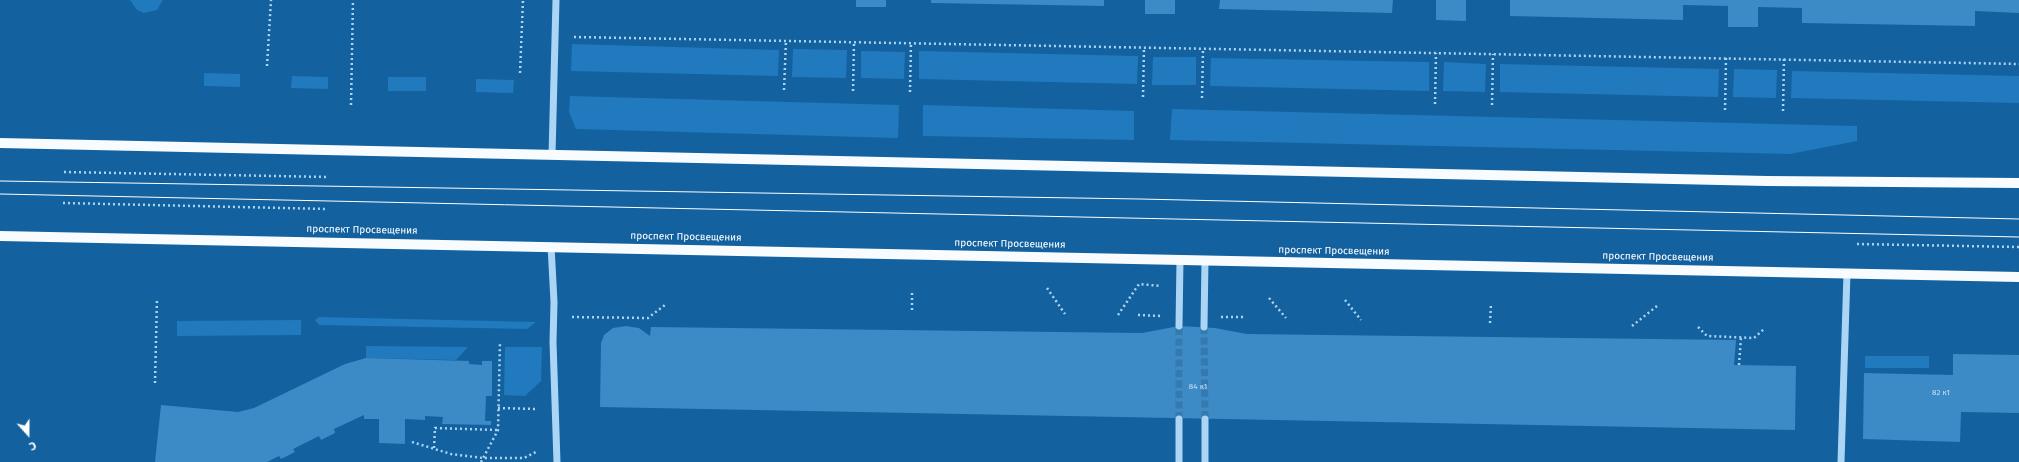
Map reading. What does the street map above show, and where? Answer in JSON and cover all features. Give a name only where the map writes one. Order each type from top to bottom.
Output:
[{"type":"main road","points":[[0,143],[1766,181],[2019,183]]},
{"type":"main road","name":"проспект Просвещения","points":[[0,236],[2019,277]]},
{"type":"lane","points":[[552,155],[556,0]]},
{"type":"lane","points":[[551,246],[557,462]]},
{"type":"lane","points":[[1180,260],[1180,326]]},
{"type":"lane","points":[[1204,327],[1205,260]]},
{"type":"lane","points":[[1841,462],[1847,273]]},
{"type":"lane","points":[[1179,419],[1179,462]]},
{"type":"lane","points":[[1205,419],[1206,462]]},
{"type":"path","points":[[267,66],[271,0]]},
{"type":"path","points":[[351,105],[353,0]]},
{"type":"path","points":[[520,73],[523,0]]},
{"type":"path","points":[[555,36],[2019,64]]},
{"type":"path","points":[[784,90],[786,40]]},
{"type":"path","points":[[853,91],[854,42]]},
{"type":"path","points":[[910,92],[911,43]]},
{"type":"path","points":[[1142,97],[1144,47]]},
{"type":"path","points":[[1202,98],[1203,49]]},
{"type":"path","points":[[1435,104],[1436,53]]},
{"type":"path","points":[[1492,105],[1493,54]]},
{"type":"path","points":[[1725,110],[1726,58]]},
{"type":"path","points":[[1783,111],[1784,59]]},
{"type":"path","points":[[64,172],[328,177]]},
{"type":"path","points":[[63,203],[327,209]]},
{"type":"path","points":[[1857,244],[2019,247]]},
{"type":"path","points":[[1118,315],[1139,284]]},
{"type":"path","points":[[1047,288],[1065,314]]},
{"type":"path","points":[[912,291],[912,310]]},
{"type":"path","points":[[155,383],[157,298]]},
{"type":"path","points":[[1269,298],[1286,318]]},
{"type":"path","points":[[1345,300],[1361,320]]},
{"type":"path","points":[[1490,323],[1491,304]]},
{"type":"path","points":[[554,317],[648,318],[665,305]]},
{"type":"path","points":[[1632,326],[1657,306]]},
{"type":"path","points":[[1138,315],[1168,316]]},
{"type":"path","points":[[1698,327],[1707,336],[1754,338],[1764,329]]},
{"type":"path","points":[[1739,365],[1741,337]]},
{"type":"path","points":[[481,462],[498,430],[500,342]]},
{"type":"path","points":[[498,408],[555,410]]},
{"type":"path","points":[[434,448],[435,428],[498,430]]},
{"type":"path","points":[[412,442],[451,454],[483,458],[524,458],[541,449]]},
{"type":"shaded area","points":[[130,0],[163,0],[157,10],[144,13],[137,10]]},
{"type":"shaded area","points":[[572,44],[779,50],[778,76],[571,71]]},
{"type":"shaded area","points":[[793,49],[847,50],[846,78],[792,77]]},
{"type":"shaded area","points":[[861,51],[905,52],[904,79],[861,78]]},
{"type":"shaded area","points":[[919,51],[1138,56],[1137,84],[919,79]]},
{"type":"shaded area","points":[[1153,57],[1196,57],[1196,85],[1152,85]]},
{"type":"shaded area","points":[[1211,58],[1429,62],[1429,91],[1210,86]]},
{"type":"shaded area","points":[[1444,62],[1486,64],[1485,92],[1443,91]]},
{"type":"shaded area","points":[[1500,64],[1719,69],[1718,97],[1500,92]]},
{"type":"shaded area","points":[[1734,69],[1777,70],[1776,98],[1733,97]]},
{"type":"shaded area","points":[[1792,71],[2019,76],[2019,103],[1791,98]]},
{"type":"shaded area","points":[[204,73],[240,74],[240,87],[204,86]]},
{"type":"shaded area","points":[[292,76],[328,77],[328,89],[291,88]]},
{"type":"shaded area","points":[[388,77],[426,77],[426,91],[388,91]]},
{"type":"shaded area","points":[[476,79],[514,80],[513,93],[476,92]]},
{"type":"shaded area","points":[[570,96],[899,105],[898,138],[576,129],[569,112]]},
{"type":"shaded area","points":[[923,105],[1134,111],[1134,140],[923,136]]},
{"type":"shaded area","points":[[1172,109],[1857,126],[1857,141],[1790,154],[1170,140]]},
{"type":"shaded area","points":[[319,317],[536,322],[527,329],[319,325],[315,320]]},
{"type":"shaded area","points":[[301,320],[301,335],[177,336],[177,321]]},
{"type":"shaded area","points":[[366,346],[468,347],[456,360],[366,358]]},
{"type":"shaded area","points":[[505,347],[542,347],[541,381],[525,396],[504,395]]},
{"type":"shaded area","points":[[1865,356],[1929,356],[1929,368],[1865,368]]},
{"type":"building","points":[[856,0],[886,0],[886,7],[856,7]]},
{"type":"building","points":[[931,0],[1104,0],[1104,6],[931,3]]},
{"type":"building","points":[[1145,0],[1175,0],[1175,14],[1145,14]]},
{"type":"building","points":[[1220,0],[1393,0],[1392,13],[1219,9]]},
{"type":"building","points":[[1436,0],[1466,0],[1466,21],[1436,20]]},
{"type":"building","points":[[1510,0],[2019,0],[2019,13],[1975,11],[1975,26],[1802,23],[1802,8],[1758,7],[1758,27],[1728,27],[1728,6],[1683,5],[1683,20],[1510,16]]},
{"type":"building","points":[[626,326],[639,328],[650,336],[651,327],[1142,333],[1179,326],[1215,328],[1247,334],[1736,340],[1734,365],[1796,366],[1795,430],[600,407],[601,343],[604,335],[613,328]]},
{"type":"building","points":[[1953,354],[2019,355],[2019,413],[1961,412],[1960,442],[1863,439],[1864,373],[1953,375]]},
{"type":"building","points":[[366,358],[469,361],[469,364],[482,365],[482,361],[492,361],[492,396],[486,396],[485,421],[491,421],[491,425],[442,424],[443,417],[425,416],[425,420],[405,419],[405,444],[379,443],[379,419],[364,419],[364,415],[334,429],[335,433],[321,440],[319,436],[293,449],[295,452],[281,459],[279,456],[267,462],[155,462],[161,405],[238,412],[254,408],[345,364]]},
{"type":"tunnel","points":[[1179,326],[1179,419]]},
{"type":"tunnel","points":[[1204,327],[1205,419]]},
{"type":"tram line","points":[[0,181],[1140,199],[2019,219]]},
{"type":"tram line","points":[[0,194],[2019,237]]}]
